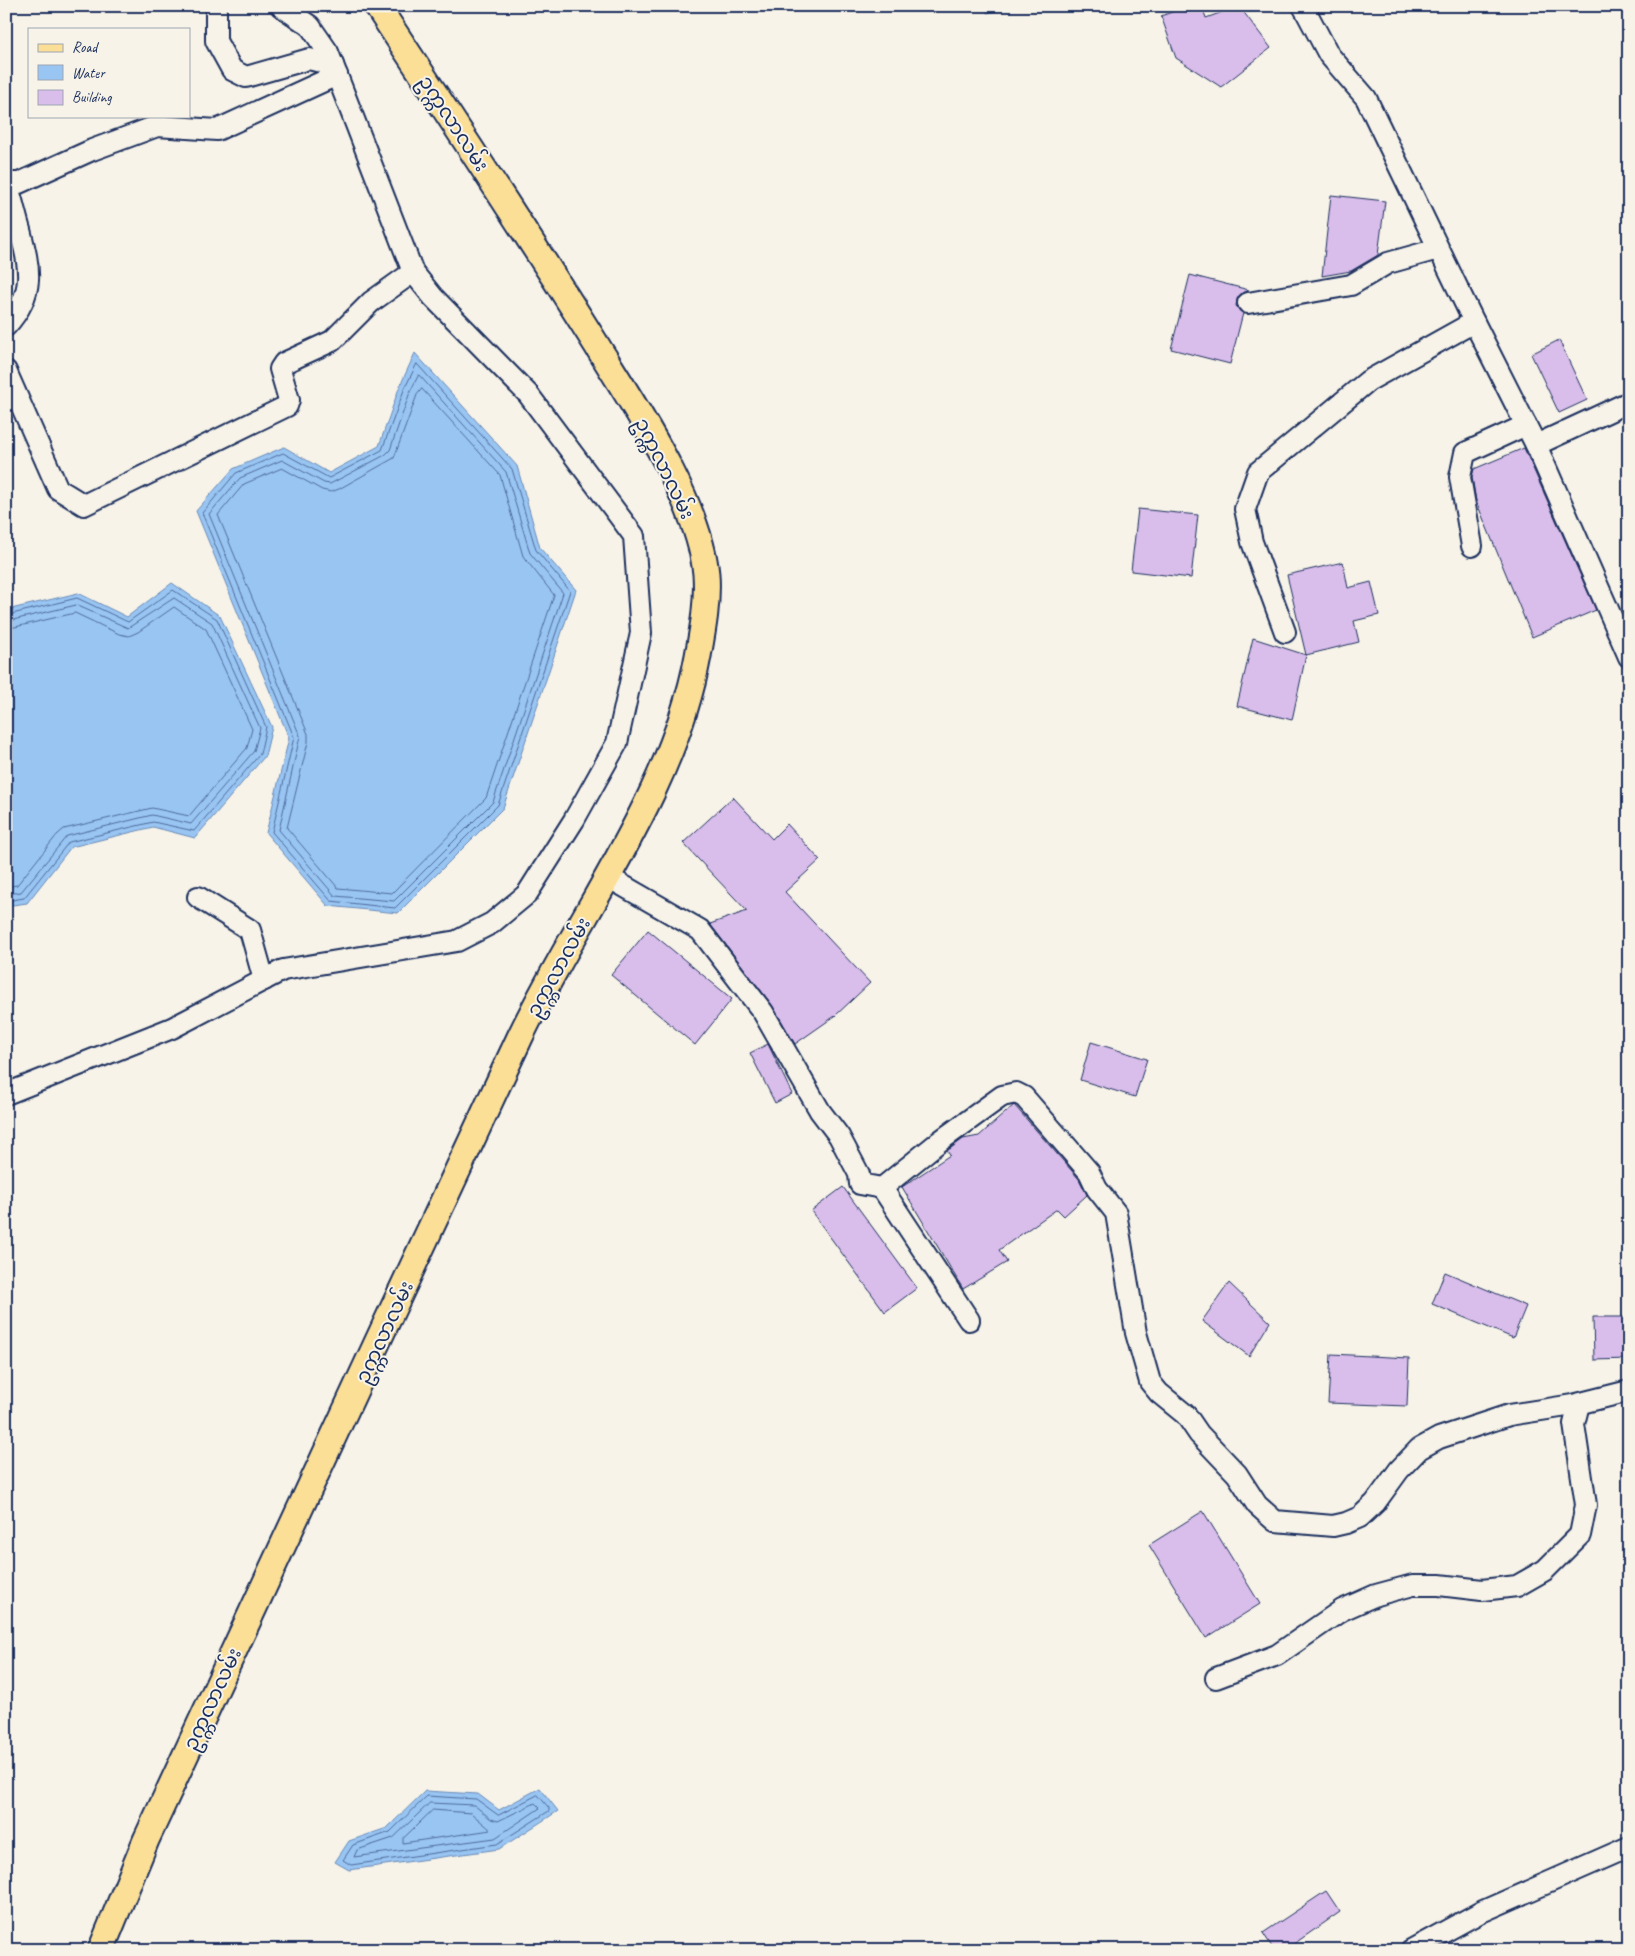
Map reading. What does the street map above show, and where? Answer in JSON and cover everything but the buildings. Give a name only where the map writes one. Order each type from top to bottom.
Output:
[{"type":"main road","name":"ဥက္ကလာလမ်း","points":[[101,1950],[146,1840],[524,1030],[608,877],[673,749],[694,679],[705,621],[706,572],[692,516],[638,412],[532,241],[378,6]]},
{"type":"street","points":[[216,6],[216,41],[232,70],[246,77],[309,59],[335,70]]},
{"type":"street","points":[[6,1094],[172,1028],[282,970],[457,940],[492,923],[527,894],[574,820],[617,743],[641,633],[634,536],[528,394],[433,297],[414,272],[328,52],[310,26],[281,6]]},
{"type":"street","points":[[1303,6],[1328,55],[1366,98],[1438,249],[1536,444],[1629,657]]},
{"type":"street","points":[[309,59],[310,26]]},
{"type":"street","points":[[6,326],[23,302],[28,286],[30,266],[7,182],[19,183],[92,150],[157,126],[217,130],[335,70]]},
{"type":"street","points":[[1248,303],[1351,285],[1388,263],[1438,249]]},
{"type":"street","points":[[6,371],[58,489],[84,505],[287,406],[289,400],[280,369],[284,363],[332,341],[371,302],[414,272]]},
{"type":"street","points":[[1285,632],[1252,542],[1245,509],[1258,472],[1368,381],[1474,322]]},
{"type":"street","points":[[1536,444],[1629,402]]},
{"type":"street","points":[[1472,546],[1460,477],[1465,453],[1526,425]]},
{"type":"street","points":[[608,877],[700,930],[763,1012],[820,1111],[839,1136],[859,1174],[860,1184],[882,1188],[969,1320]]},
{"type":"street","points":[[198,897],[250,930],[264,980]]},
{"type":"street","points":[[882,1188],[940,1140],[995,1101],[1016,1093],[1024,1097],[1089,1172],[1096,1189],[1116,1213],[1136,1333],[1150,1382],[1158,1393],[1186,1415],[1199,1434],[1237,1474],[1257,1505],[1275,1521],[1332,1526],[1346,1523],[1360,1517],[1375,1503],[1399,1470],[1419,1448],[1438,1438],[1509,1415],[1539,1412],[1629,1391]]},
{"type":"street","points":[[1216,1678],[1276,1655],[1342,1610],[1376,1595],[1413,1586],[1439,1585],[1482,1590],[1517,1586],[1545,1570],[1580,1535],[1585,1513],[1586,1505],[1574,1424],[1579,1404]]},
{"type":"street","points":[[1411,1950],[1482,1912],[1629,1847]]},
{"type":"water","points":[[986,6],[1021,6],[987,13]]},
{"type":"water","points":[[415,353],[517,466],[540,548],[576,590],[503,808],[398,913],[328,906],[266,833],[289,738],[196,511],[233,469],[284,447],[329,473],[379,446],[399,388]]},
{"type":"water","points":[[172,583],[220,616],[272,727],[265,756],[195,838],[153,827],[71,847],[27,903],[6,906],[6,607],[11,609],[78,593],[127,617]]},
{"type":"water","points":[[540,1788],[558,1811],[499,1849],[349,1870],[335,1862],[349,1841],[387,1828],[425,1791],[478,1794],[499,1810]]}]
